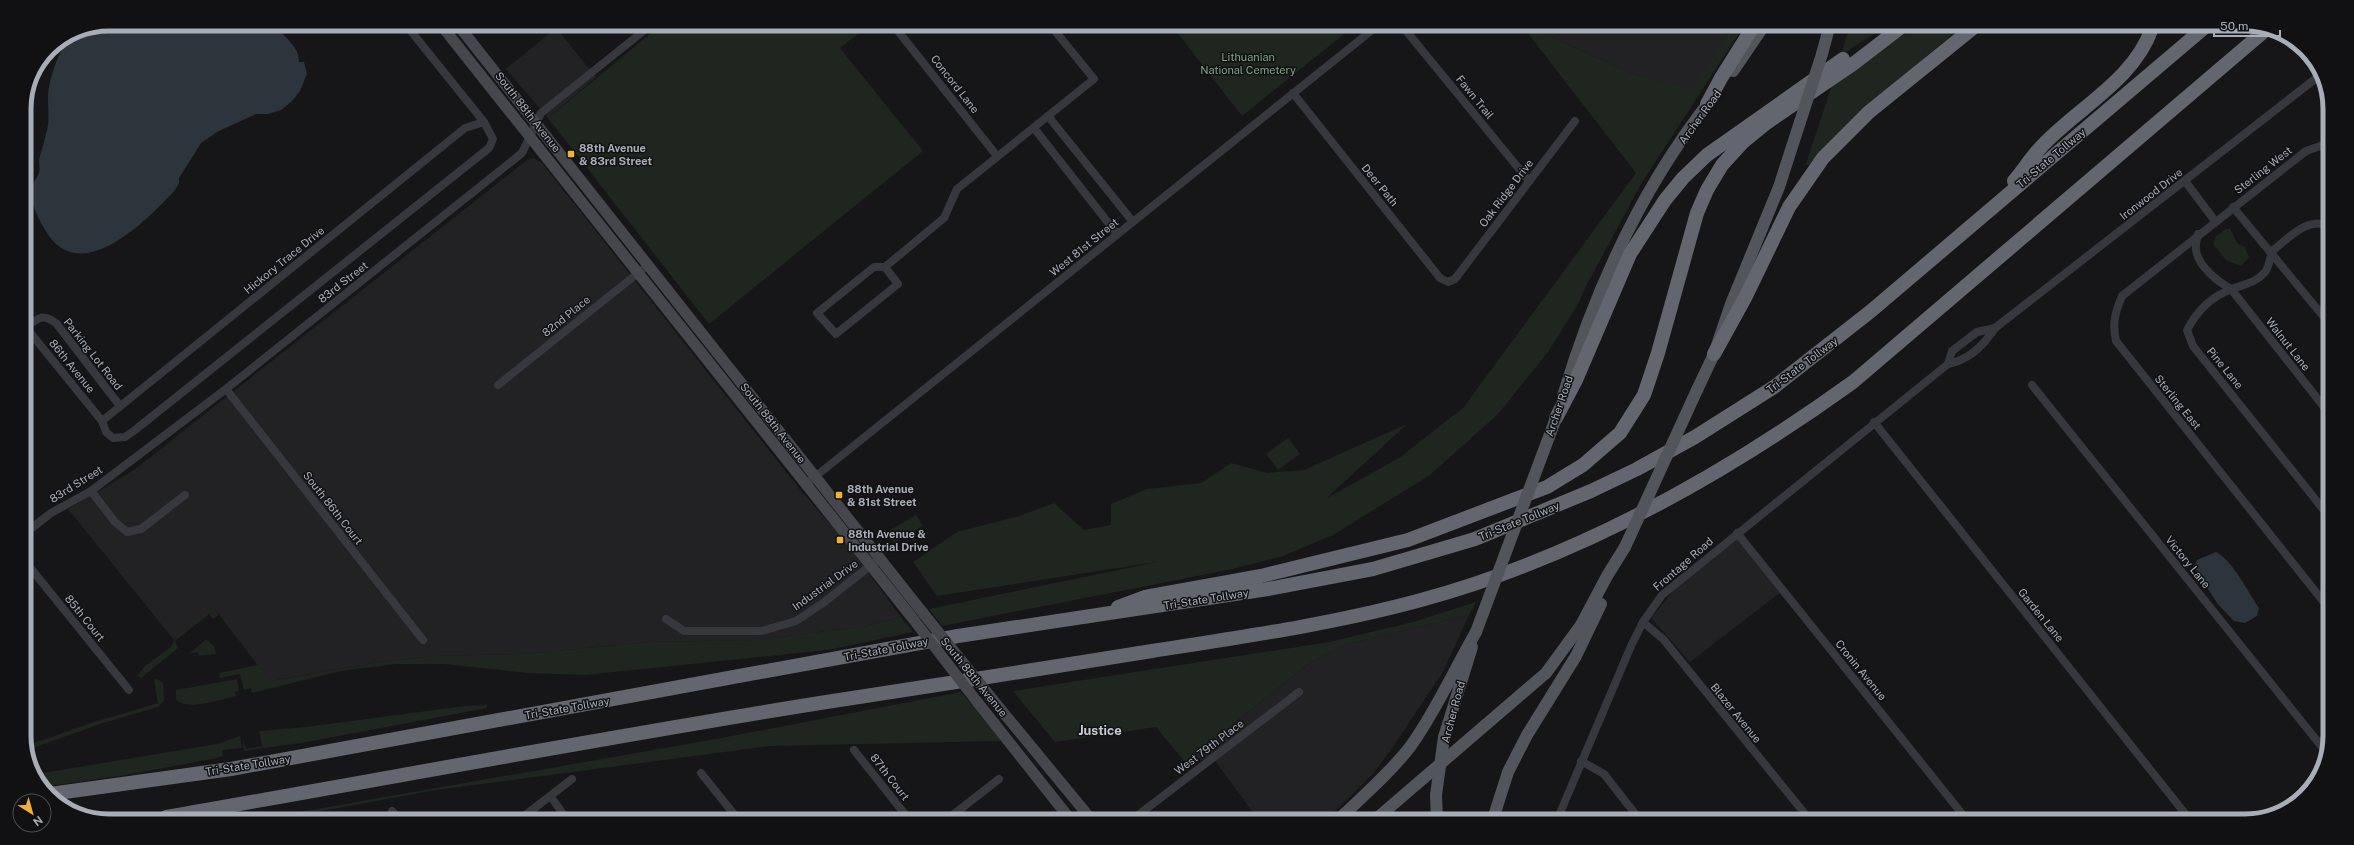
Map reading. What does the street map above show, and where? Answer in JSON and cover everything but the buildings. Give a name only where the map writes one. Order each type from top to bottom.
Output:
[{"type":"highway","points":[[1707,104],[1721,78],[1750,31]]},
{"type":"highway","points":[[1556,418],[1576,380],[1630,254],[1652,218],[1683,178],[1732,136],[1806,84],[1846,57],[1895,31]]},
{"type":"highway","points":[[1089,617],[1145,597],[1261,576],[1408,540],[1547,487],[1583,465],[1620,433],[1633,416],[1644,395],[1658,352],[1697,213],[1722,165],[1743,142],[1765,124],[1853,64],[1895,31]]},
{"type":"highway","points":[[1714,354],[1746,296],[1790,207],[1807,179],[1844,136],[1963,31]]},
{"type":"highway","points":[[1913,75],[1969,31]]},
{"type":"highway","points":[[1995,206],[2043,145],[2117,79],[2147,43],[2151,31]]},
{"type":"highway","name":"Tri-State Tollway","points":[[56,793],[231,769],[958,636],[1268,589],[1374,569],[1475,539],[1591,492],[1695,437],[1774,387],[1826,348],[2200,31]]},
{"type":"highway","points":[[183,814],[650,730],[1312,625],[1422,600],[1492,578],[1602,533],[1700,481],[1790,427],[1853,382],[2262,33]]},
{"type":"main road","name":"Archer Road","points":[[1437,814],[1436,795],[1444,738],[1476,632],[1556,418],[1586,332],[1629,226],[1645,196],[1707,104],[1760,31]]},
{"type":"main road","points":[[1495,814],[1508,772],[1527,735],[1576,656],[1610,577],[1714,354],[1731,304],[1779,187],[1828,31]]},
{"type":"main road","points":[[1382,814],[1546,673],[1581,625],[1610,577]]},
{"type":"main road","points":[[1344,814],[1387,773],[1409,747],[1430,717],[1476,632]]},
{"type":"street","points":[[411,31],[484,122]]},
{"type":"street","name":"South 88th Avenue","points":[[448,31],[530,138],[871,565],[1066,814]]},
{"type":"street","name":"South 88th Avenue","points":[[463,31],[923,613],[1087,814]]},
{"type":"street","name":"83rd Street","points":[[31,529],[51,513],[91,491],[226,389],[522,153],[541,113],[644,31]]},
{"type":"street","name":"Concord Lane","points":[[898,31],[998,156]]},
{"type":"street","points":[[885,267],[898,284],[836,334],[817,313],[874,267],[885,267],[944,218],[957,189],[1094,79],[1055,31]]},
{"type":"street","name":"West 81st Street","points":[[806,484],[1371,31]]},
{"type":"street","name":"Fawn Trail","points":[[1406,31],[1529,181]]},
{"type":"street","name":"Ironwood Drive","points":[[1874,422],[1948,364],[1961,362],[1986,342],[1995,328],[2186,181],[2316,78]]},
{"type":"street","name":"Deer Path","points":[[1293,93],[1440,278],[1448,282],[1455,279]]},
{"type":"street","points":[[1048,116],[1132,222]]},
{"type":"street","name":"Oak Ridge Drive","points":[[1455,279],[1575,121]]},
{"type":"street","name":"Hickory Trace Drive","points":[[102,421],[465,128],[484,122]]},
{"type":"street","name":"86th Avenue","points":[[31,333],[102,421],[106,432],[113,438],[125,437],[136,430],[489,148],[492,139],[484,122]]},
{"type":"street","points":[[1034,128],[1117,234]]},
{"type":"street","name":"Sterling West","points":[[2215,221],[2306,151],[2323,145]]},
{"type":"street","points":[[2186,181],[2215,221]]},
{"type":"street","points":[[2233,207],[2272,251],[2323,316]]},
{"type":"street","name":"Sterling East","points":[[2215,221],[2122,296],[2114,316],[2113,328],[2116,341],[2323,601]]},
{"type":"street","points":[[2272,251],[2310,224],[2323,223]]},
{"type":"street","points":[[2198,234],[2196,250],[2199,259],[2218,282],[2231,289]]},
{"type":"street","name":"Pine Lane","points":[[2272,251],[2265,271],[2253,282],[2231,289],[2214,298],[2195,315],[2187,330],[2193,346],[2323,509]]},
{"type":"street","name":"82nd Place","points":[[498,385],[648,265]]},
{"type":"street","name":"Walnut Lane","points":[[2231,289],[2323,406]]},
{"type":"street","name":"Parking Lot Road","points":[[31,322],[40,317],[48,317],[56,323],[120,406]]},
{"type":"street","name":"Ironwood Drive","points":[[1948,364],[1952,351],[1977,332],[1995,328]]},
{"type":"street","name":"Victory Lane","points":[[2032,385],[2322,747]]},
{"type":"street","name":"South 86th Court","points":[[226,389],[423,640]]},
{"type":"street","name":"Frontage Road","points":[[1559,814],[1643,622],[1662,595],[1874,422]]},
{"type":"street","name":"Garden Lane","points":[[1874,422],[2185,814]]},
{"type":"street","points":[[91,491],[115,522],[127,532],[141,529],[185,494]]},
{"type":"street","name":"Cronin Avenue","points":[[1737,533],[1962,814]]},
{"type":"street","name":"Industrial Drive","points":[[666,619],[684,631],[762,631],[796,620],[824,603],[880,558]]},
{"type":"street","name":"85th Court","points":[[31,569],[129,690]]},
{"type":"street","name":"Blazer Avenue","points":[[1643,622],[1663,639],[1805,814]]},
{"type":"street","name":"West 79th Place","points":[[1140,814],[1299,692]]},
{"type":"street","points":[[2318,743],[2323,740]]},
{"type":"street","name":"87th Court","points":[[854,750],[905,814]]},
{"type":"street","points":[[1581,761],[1604,774],[1635,814]]},
{"type":"street","points":[[701,773],[734,814]]},
{"type":"street","points":[[528,814],[572,779]]},
{"type":"street","points":[[954,814],[999,779]]},
{"type":"street","points":[[551,797],[563,814]]},
{"type":"shaded area","points":[[109,31],[281,31],[294,46],[299,62],[304,62],[307,74],[300,91],[292,101],[281,110],[268,114],[256,114],[219,131],[201,143],[179,178],[179,183],[175,190],[133,230],[116,242],[98,250],[80,253],[64,249],[49,236],[35,211],[31,195],[32,185],[39,173],[39,160],[48,125],[48,98],[50,81],[65,45],[79,37]]},
{"type":"shaded area","points":[[552,31],[558,31],[596,77],[548,118],[506,69]]},
{"type":"shaded area","points":[[1538,31],[1729,31],[1694,90],[1631,73]]},
{"type":"shaded area","points":[[534,158],[542,163],[802,492],[844,540],[901,617],[867,626],[757,640],[650,642],[524,654],[434,656],[373,663],[270,681],[214,608],[177,635],[174,640],[68,509],[134,470],[527,160]]},
{"type":"shaded area","points":[[1737,538],[1781,592],[1690,662],[1651,618],[1675,589]]},
{"type":"shaded area","points":[[2216,552],[2229,563],[2240,577],[2259,608],[2257,616],[2245,623],[2234,621],[2217,603],[2197,572],[2195,566],[2197,560]]},
{"type":"shaded area","points":[[1469,615],[1444,670],[1393,747],[1372,775],[1332,814],[1248,814],[1252,811],[1213,758],[1185,762],[1311,662],[1348,644]]},
{"type":"green space","points":[[654,31],[862,31],[840,48],[923,151],[709,324],[548,118]]},
{"type":"green space","name":"Lithuanian National Cemetery","points":[[1176,31],[1348,31],[1242,116]]},
{"type":"green space","points":[[1526,31],[1538,31],[1631,73],[1693,89],[1729,31],[1740,31],[1641,184],[1586,286],[1578,304],[1548,352],[1498,414],[1430,475],[1333,535],[1283,556],[1233,569],[942,626],[929,609],[1157,562],[937,596],[913,562],[957,532],[1019,516],[1054,503],[1084,530],[1111,525],[1111,504],[1147,489],[1201,483],[1231,463],[1267,473],[1304,470],[1407,424],[1327,498],[1399,458],[1463,408],[1636,173]]},
{"type":"green space","points":[[1848,31],[1878,31],[1841,55]]},
{"type":"green space","points":[[1909,31],[1956,31],[1922,60],[1811,167],[1806,164],[1832,85]]},
{"type":"green space","points":[[2226,229],[2230,229],[2238,244],[2245,247],[2249,257],[2241,266],[2226,260],[2213,244],[2216,236]]},
{"type":"green space","points":[[1288,438],[1300,454],[1278,470],[1266,454]]},
{"type":"green space","points":[[916,515],[923,526],[894,543],[888,531]]},
{"type":"green space","points":[[1476,602],[1469,615],[1348,644],[1311,662],[1185,762],[1156,727],[1055,742],[1013,691],[1329,642],[1413,622]]},
{"type":"green space","points":[[213,607],[219,615],[213,619],[209,614],[175,641],[178,648],[141,678],[137,676],[145,666],[171,647],[177,635]]},
{"type":"green space","points":[[901,617],[913,632],[828,650],[585,675],[528,673],[443,664],[396,664],[341,671],[252,693],[251,688],[244,690],[240,674],[220,678],[219,673],[257,665],[255,661],[271,681],[373,663],[434,656],[524,654],[650,642],[757,640],[867,626]]},
{"type":"green space","points":[[206,639],[214,646],[216,654],[199,656],[198,652],[189,654]]},
{"type":"green space","points":[[157,679],[163,683],[164,700],[158,707],[103,723],[32,748],[32,744],[91,723],[158,703],[154,680]]},
{"type":"green space","points":[[237,679],[239,691],[235,692],[236,696],[195,705],[181,703],[176,699],[176,690]]},
{"type":"green space","points":[[961,692],[1001,741],[770,746],[436,790],[306,814],[288,814],[716,739]]},
{"type":"green space","points":[[487,705],[487,708],[307,742],[244,751],[242,738],[246,749],[262,746],[259,731],[306,727],[465,706]]},
{"type":"green space","points":[[240,736],[242,748],[222,750],[223,756],[217,758],[120,776],[49,786],[41,773],[217,744]]},
{"type":"place","name":"88th Avenue & 83rd Street","points":[[571,154]]},
{"type":"place","name":"88th Avenue & 81st Street","points":[[839,495]]},
{"type":"place","name":"88th Avenue & Industrial Drive","points":[[840,540]]},
{"type":"district","name":"Justice","points":[[1100,730]]}]
